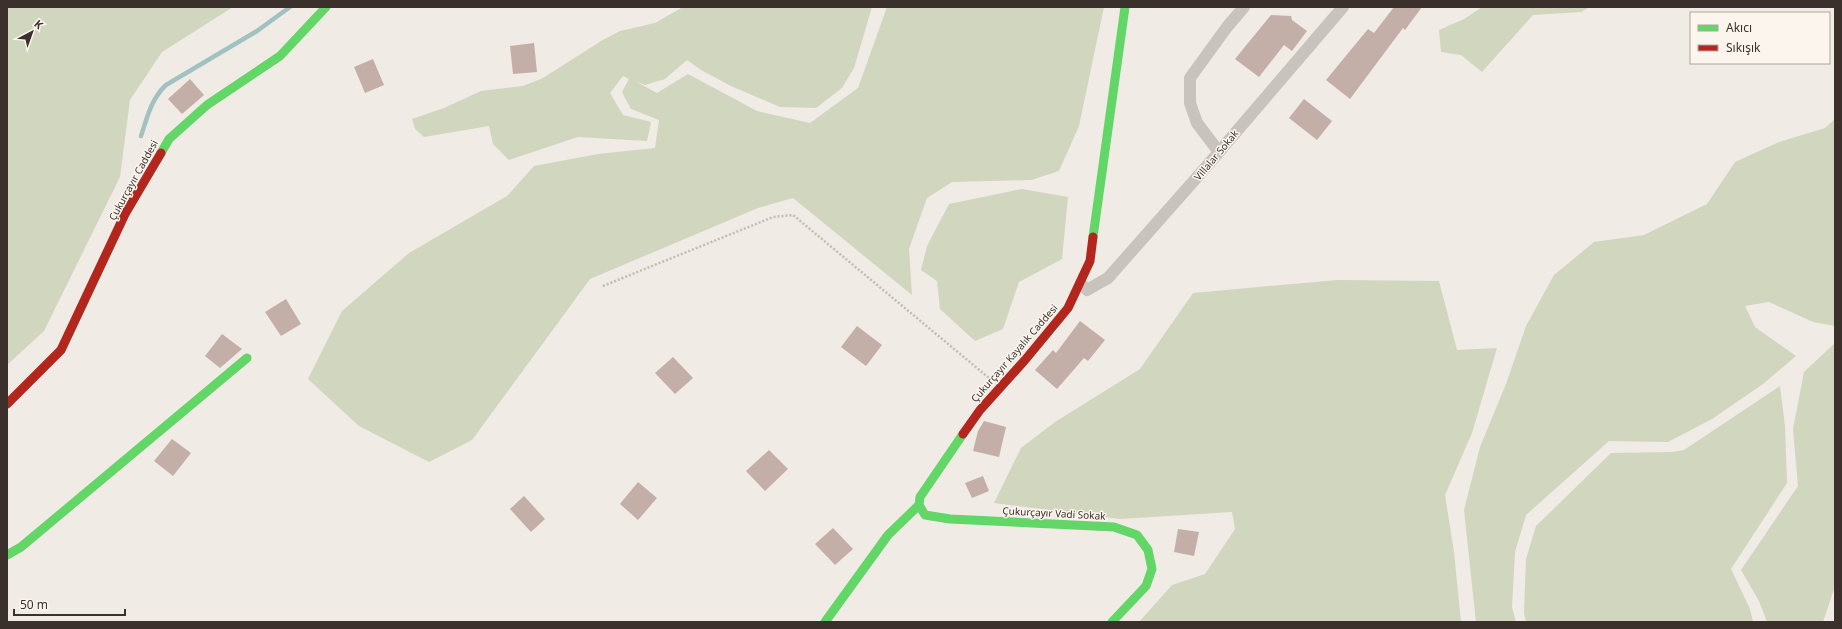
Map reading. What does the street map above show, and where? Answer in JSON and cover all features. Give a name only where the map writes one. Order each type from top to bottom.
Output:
[{"type":"street","name":"Çukurçayır Caddesi","points":[[7,404],[61,350],[125,214],[169,138],[207,105],[280,56],[326,7]]},
{"type":"street","name":"Çukurçayır Kayalık Caddesi","points":[[825,622],[888,535],[919,505],[920,497],[980,410],[1025,360],[1068,308],[1081,284],[1090,261],[1125,7]]},
{"type":"street","points":[[1219,152],[1197,123],[1190,103],[1190,78],[1227,27],[1244,7]]},
{"type":"street","name":"Villalar Sokak","points":[[1081,284],[1086,290],[1108,278],[1219,152],[1343,7]]},
{"type":"street","points":[[7,555],[21,547],[246,358]]},
{"type":"street","name":"Çukurçayır Vadi Sokak","points":[[919,505],[925,515],[950,519],[1114,527],[1136,535],[1148,550],[1152,569],[1146,586],[1112,622]]},
{"type":"path","points":[[603,286],[773,217],[793,215],[1001,387]]},
{"type":"green space","points":[[7,7],[233,7],[162,52],[130,100],[120,177],[44,331],[7,365]]},
{"type":"green space","points":[[683,7],[872,7],[854,68],[842,88],[816,108],[780,107],[731,86],[701,70],[687,60],[665,79],[645,85],[635,81],[657,93],[688,74],[757,111],[810,123],[858,88],[887,7],[1104,7],[1079,126],[1059,171],[1031,180],[952,182],[927,198],[909,249],[912,295],[793,198],[758,208],[590,279],[472,440],[429,462],[359,426],[308,379],[342,311],[409,253],[507,196],[534,166],[598,154],[655,148],[659,120],[631,109],[622,92],[629,79],[623,76],[610,93],[623,115],[651,122],[647,141],[578,137],[509,160],[493,144],[489,126],[424,137],[415,129],[412,119],[444,108],[481,91],[523,86],[543,78],[601,41],[620,31],[655,23]]},
{"type":"green space","points":[[1482,7],[1590,7],[1581,12],[1533,15],[1482,72],[1461,55],[1441,52],[1439,30],[1464,19]]},
{"type":"green space","points":[[1835,119],[1835,326],[1813,322],[1769,302],[1745,306],[1755,327],[1796,356],[1763,384],[1712,419],[1668,442],[1609,441],[1526,515],[1515,552],[1512,607],[1516,622],[1476,622],[1464,510],[1480,447],[1506,384],[1526,326],[1554,275],[1594,242],[1644,235],[1707,204],[1735,162],[1779,142],[1825,128]]},
{"type":"green space","points":[[1022,189],[1068,197],[1062,259],[1019,282],[1003,329],[975,341],[940,309],[937,281],[921,270],[927,246],[949,204]]},
{"type":"green space","points":[[1337,280],[1439,281],[1457,350],[1497,348],[1472,433],[1445,495],[1454,552],[1461,622],[1139,622],[1172,585],[1205,574],[1235,529],[1232,512],[1120,519],[994,503],[1021,448],[1055,422],[1140,369],[1193,293]]},
{"type":"green space","points":[[1835,343],[1835,586],[1823,622],[1767,622],[1759,601],[1741,570],[1798,486],[1793,429],[1804,372]]},
{"type":"green space","points":[[1780,386],[1785,426],[1787,483],[1731,569],[1750,609],[1753,622],[1526,622],[1524,613],[1526,559],[1536,526],[1611,453],[1672,452],[1684,450]]},
{"type":"building","points":[[1394,7],[1422,7],[1405,30],[1403,28],[1350,99],[1326,80],[1368,29],[1374,33]]},
{"type":"building","points":[[1271,15],[1291,16],[1292,20],[1307,31],[1292,51],[1284,45],[1259,77],[1235,59]]},
{"type":"building","points":[[534,43],[537,72],[513,74],[510,46]]},
{"type":"building","points":[[373,59],[384,85],[365,93],[354,67]]},
{"type":"building","points":[[190,79],[204,95],[182,114],[168,99]]},
{"type":"building","points":[[1304,99],[1332,121],[1317,140],[1289,118]]},
{"type":"building","points":[[286,299],[301,324],[281,336],[265,312]]},
{"type":"building","points":[[1080,321],[1105,340],[1088,361],[1084,358],[1057,389],[1035,370],[1053,350],[1056,353]]},
{"type":"building","points":[[857,326],[882,345],[866,366],[841,347]]},
{"type":"building","points":[[222,334],[242,349],[220,368],[205,356]]},
{"type":"building","points":[[673,357],[693,378],[675,394],[655,373]]},
{"type":"building","points":[[984,421],[1006,427],[999,457],[973,451],[978,431]]},
{"type":"building","points":[[172,439],[191,453],[173,476],[154,461]]},
{"type":"building","points":[[769,450],[788,469],[765,491],[746,471]]},
{"type":"building","points":[[983,476],[989,491],[972,498],[965,483]]},
{"type":"building","points":[[638,482],[657,498],[638,520],[620,504]]},
{"type":"building","points":[[524,496],[545,519],[531,532],[510,509]]},
{"type":"building","points":[[833,528],[853,549],[835,565],[815,544]]},
{"type":"building","points":[[1178,529],[1199,532],[1194,556],[1174,552]]},
{"type":"waterway","points":[[141,136],[153,103],[166,85],[257,31],[290,7]]},
{"type":"traffic: fast","points":[[161,153],[169,139],[207,105],[280,56],[326,7]]},
{"type":"traffic: fast","points":[[1093,237],[1125,7]]},
{"type":"traffic: fast","points":[[7,555],[21,547],[247,358]]},
{"type":"traffic: fast","points":[[825,622],[888,535],[919,505],[920,497],[963,434]]},
{"type":"traffic: fast","points":[[919,505],[925,515],[950,519],[1114,527],[1137,535],[1148,550],[1152,569],[1146,586],[1112,622]]},
{"type":"traffic: jam","points":[[7,404],[61,350],[125,214],[161,153]]},
{"type":"traffic: jam","points":[[963,434],[980,410],[1025,360],[1068,308],[1090,261],[1093,237]]}]
